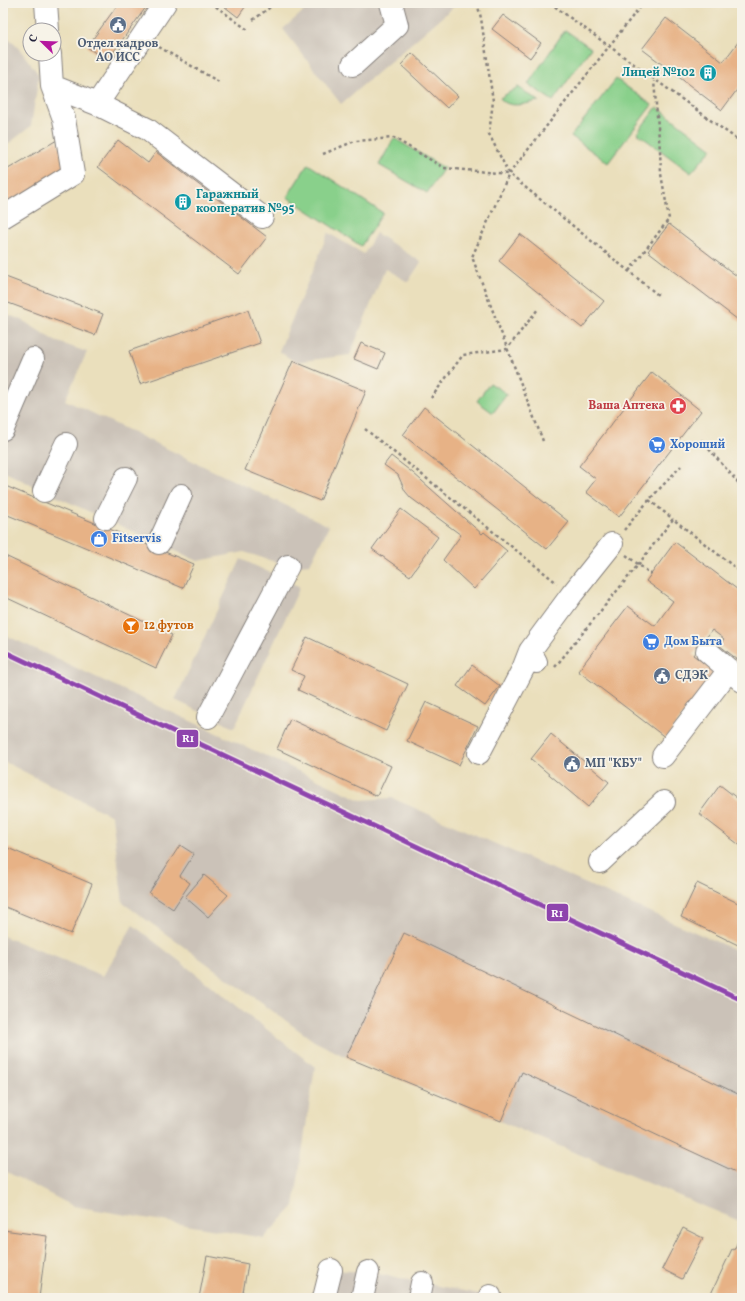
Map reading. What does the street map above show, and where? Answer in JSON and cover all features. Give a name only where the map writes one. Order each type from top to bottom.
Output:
[{"type":"lane","points":[[46,3],[47,22]]},
{"type":"lane","points":[[97,104],[164,3]]},
{"type":"lane","points":[[353,65],[397,25],[392,3]]},
{"type":"lane","points":[[3,217],[73,174],[64,119],[52,86],[50,62]]},
{"type":"lane","points":[[52,86],[97,104],[147,129],[262,217]]},
{"type":"lane","points":[[3,429],[33,359]]},
{"type":"lane","points":[[44,491],[66,444]]},
{"type":"lane","points":[[106,518],[126,478]]},
{"type":"lane","points":[[159,543],[180,495]]},
{"type":"lane","points":[[479,753],[523,669],[539,662],[572,594],[612,544]]},
{"type":"lane","points":[[208,716],[288,566]]},
{"type":"lane","points":[[663,756],[736,675],[707,651]]},
{"type":"lane","points":[[600,862],[664,802]]},
{"type":"lane","points":[[324,1298],[331,1270]]},
{"type":"lane","points":[[362,1298],[368,1272]]},
{"type":"path","points":[[211,3],[248,30]]},
{"type":"path","points":[[253,20],[276,3]]},
{"type":"path","points":[[477,3],[481,18],[493,101],[489,134],[509,174],[658,295]]},
{"type":"path","points":[[550,3],[742,143]]},
{"type":"path","points":[[543,441],[472,257],[509,174],[643,3]]},
{"type":"path","points":[[142,36],[219,82]]},
{"type":"path","points":[[629,272],[669,219],[661,174],[654,80]]},
{"type":"path","points":[[323,154],[355,140],[394,138],[444,168],[509,174]]},
{"type":"path","points":[[431,398],[463,355],[507,348],[538,309]]},
{"type":"path","points":[[365,429],[572,594]]},
{"type":"path","points":[[701,440],[742,487]]},
{"type":"path","points":[[651,574],[612,544],[680,466]]},
{"type":"path","points":[[649,500],[742,573]]},
{"type":"path","points":[[539,662],[638,565],[673,519]]},
{"type":"shaded area","points":[[313,3],[457,4],[341,104],[283,29]]},
{"type":"shaded area","points":[[3,32],[22,52],[22,62],[29,62],[39,75],[31,126],[3,148]]},
{"type":"shaded area","points":[[328,233],[364,254],[376,233],[421,262],[408,282],[385,269],[350,355],[295,362],[279,351]]},
{"type":"shaded area","points":[[3,313],[22,320],[55,341],[87,352],[65,400],[329,526],[310,564],[288,566],[244,552],[198,561],[3,471]]},
{"type":"shaded area","points":[[241,559],[300,587],[234,728],[175,700]]},
{"type":"shaded area","points":[[3,634],[361,800],[392,798],[742,953],[742,1222],[346,1057],[314,1041],[123,903],[112,816],[3,761]]},
{"type":"shaded area","points":[[133,925],[315,1067],[294,1206],[264,1238],[73,1206],[3,1170],[3,936],[103,976]]},
{"type":"shaded area","points":[[331,1270],[368,1272],[499,1298],[324,1298]]},
{"type":"green space","points":[[565,30],[591,48],[553,101],[528,84]]},
{"type":"green space","points":[[616,79],[652,105],[608,163],[571,136]]},
{"type":"green space","points":[[518,87],[539,101],[513,105],[504,102],[500,98]]},
{"type":"green space","points":[[657,107],[712,149],[691,173],[637,133]]},
{"type":"green space","points":[[394,138],[444,168],[427,193],[379,165]]},
{"type":"green space","points":[[308,164],[383,213],[361,246],[287,197]]},
{"type":"green space","points":[[490,383],[507,394],[493,413],[477,401]]},
{"type":"building","name":"Отдел кадров АО ИСС","points":[[119,3],[149,3],[107,61],[87,47]]},
{"type":"building","points":[[220,3],[248,3],[238,17]]},
{"type":"building","points":[[503,15],[541,43],[530,58],[492,29]]},
{"type":"building","name":"Лицей №102","points":[[666,18],[723,62],[742,37],[742,83],[722,110],[642,49]]},
{"type":"building","points":[[412,53],[458,96],[447,108],[401,65]]},
{"type":"building","points":[[57,140],[68,164],[3,213],[3,172]]},
{"type":"building","name":"Гаражный кооператив №95","points":[[118,140],[148,163],[156,152],[267,237],[239,274],[98,167]]},
{"type":"building","points":[[669,224],[742,280],[742,323],[648,251]]},
{"type":"building","points":[[520,234],[604,301],[582,328],[499,261]]},
{"type":"building","points":[[3,276],[103,314],[95,335],[3,301]]},
{"type":"building","points":[[248,310],[260,343],[140,384],[129,351]]},
{"type":"building","points":[[361,343],[385,353],[378,369],[354,359]]},
{"type":"building","points":[[293,361],[366,391],[320,501],[245,470]]},
{"type":"building","points":[[652,372],[701,411],[619,517],[586,492],[596,479],[579,466]]},
{"type":"building","points":[[424,407],[569,522],[547,549],[403,435]]},
{"type":"building","points":[[391,456],[413,473],[482,534],[484,532],[507,551],[474,589],[443,560],[461,535],[411,498],[405,491],[398,475],[384,465]]},
{"type":"building","name":"Fitservis","points":[[3,485],[194,564],[183,588],[3,513]]},
{"type":"building","points":[[401,509],[438,537],[410,576],[372,549]]},
{"type":"building","name":"Дом Быта","points":[[675,542],[742,593],[742,654],[738,660],[719,645],[724,639],[712,630],[693,655],[716,672],[666,738],[578,671],[628,606],[655,626],[673,601],[646,581]]},
{"type":"building","points":[[3,555],[172,635],[156,668],[3,596]]},
{"type":"building","points":[[307,637],[408,684],[386,731],[298,690],[304,676],[291,670]]},
{"type":"building","points":[[472,665],[500,686],[485,706],[457,686]]},
{"type":"building","points":[[426,702],[478,726],[459,765],[407,741]]},
{"type":"building","points":[[290,719],[391,766],[377,796],[277,749]]},
{"type":"building","points":[[551,734],[609,782],[588,807],[531,759]]},
{"type":"building","points":[[720,785],[742,802],[742,847],[699,814]]},
{"type":"building","points":[[180,845],[194,854],[180,876],[190,883],[173,909],[149,893]]},
{"type":"building","points":[[3,846],[92,884],[71,934],[3,906]]},
{"type":"building","points":[[204,875],[228,895],[208,917],[185,897]]},
{"type":"building","points":[[697,883],[742,905],[742,937],[738,945],[681,917]]},
{"type":"building","points":[[404,933],[742,1096],[742,1175],[522,1072],[501,1121],[346,1057]]},
{"type":"building","points":[[683,1228],[703,1238],[682,1279],[662,1269]]},
{"type":"building","points":[[3,1230],[47,1236],[39,1298],[3,1298]]},
{"type":"building","points":[[738,1241],[742,1243],[742,1298],[709,1298],[732,1249],[734,1250]]},
{"type":"building","points":[[207,1256],[248,1264],[242,1298],[199,1298]]},
{"type":"transit line","name":"R1","points":[[3,651],[742,1000]]},
{"type":"place","name":"Отдел кадров АО ИСС","points":[[118,25]]},
{"type":"place","name":"Лицей №102","points":[[708,73]]},
{"type":"place","name":"Гаражный кооператив №95","points":[[183,202]]},
{"type":"place","name":"Ваша Аптека","points":[[678,406]]},
{"type":"place","name":"Хороший","points":[[657,445]]},
{"type":"place","name":"Fitservis","points":[[99,539]]},
{"type":"place","name":"12 футов","points":[[131,626]]},
{"type":"place","name":"Дом Быта","points":[[651,642]]},
{"type":"place","name":"СДЭК","points":[[662,676]]},
{"type":"place","name":"МП \"КБУ\"","points":[[572,764]]}]
